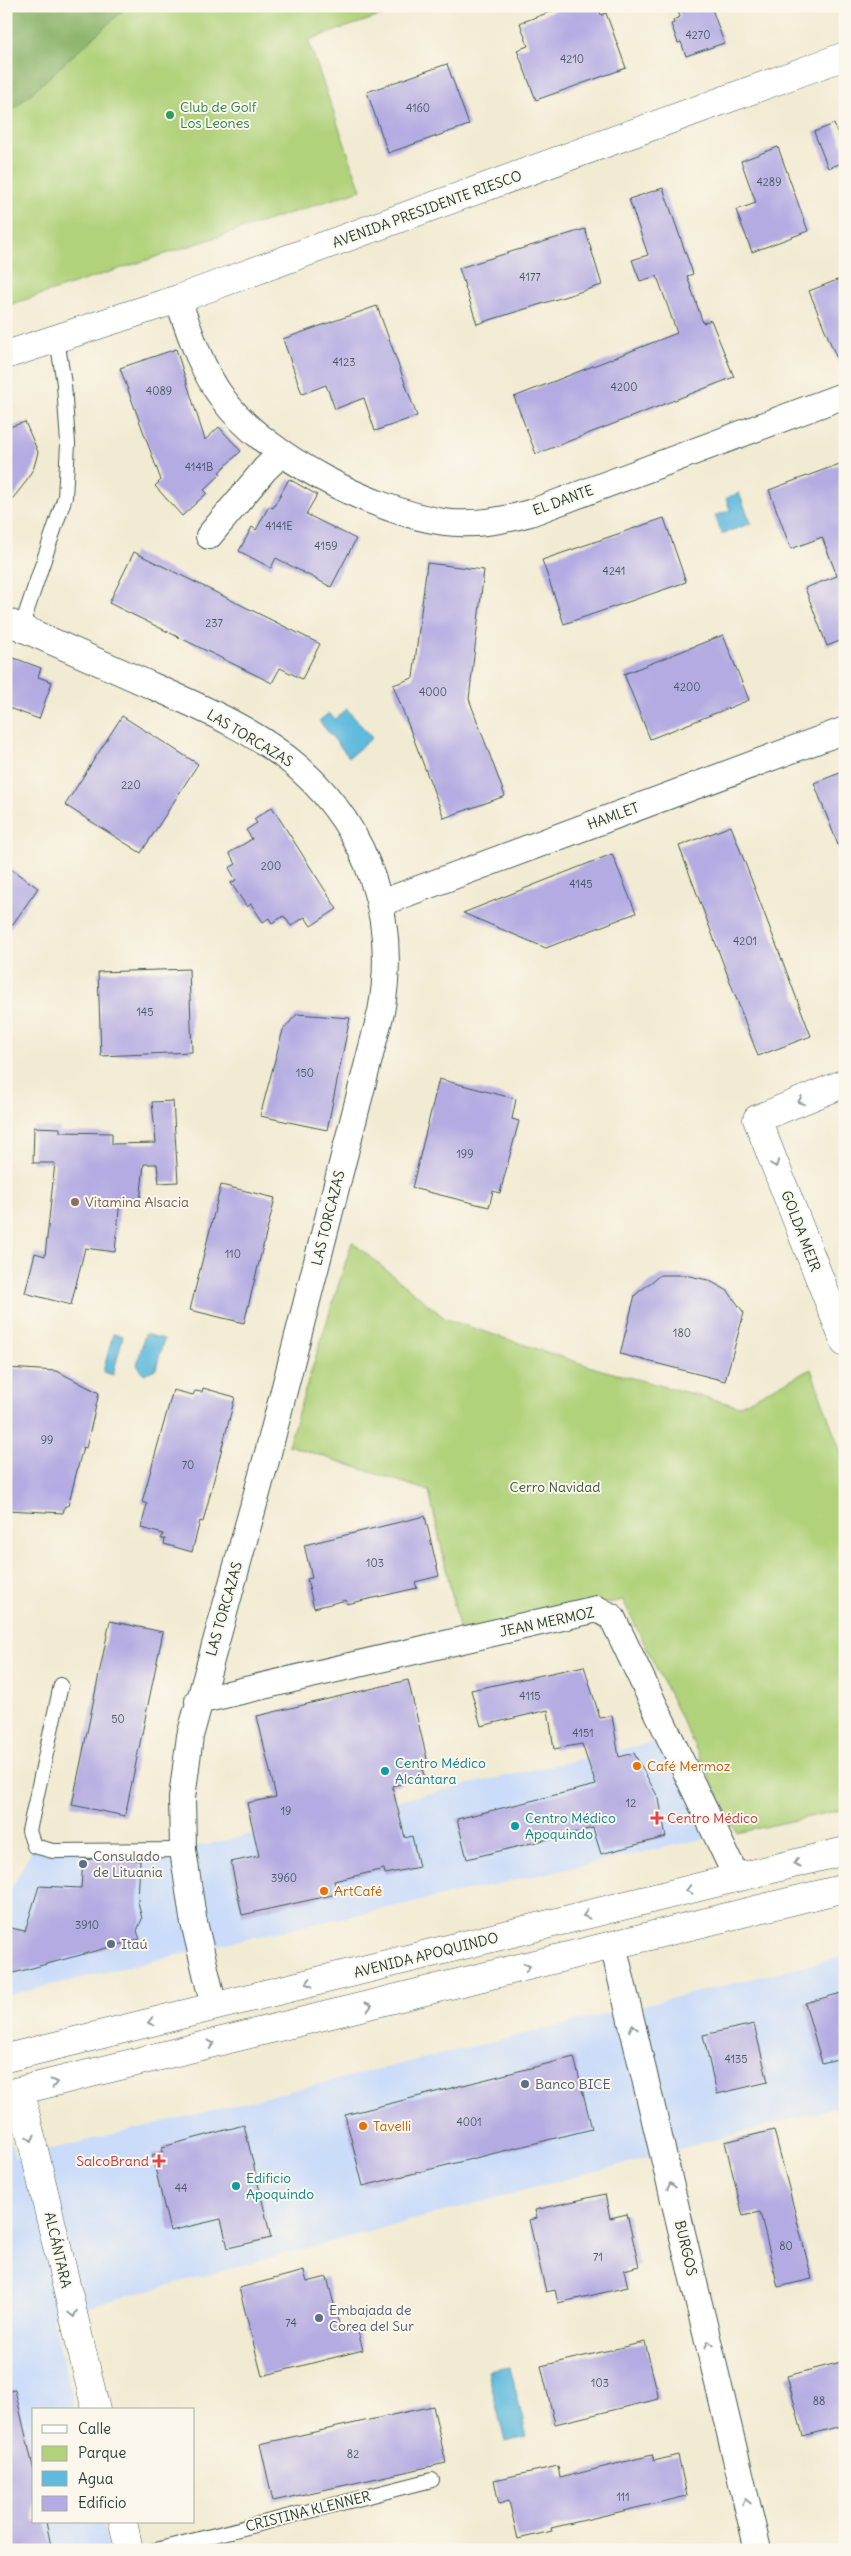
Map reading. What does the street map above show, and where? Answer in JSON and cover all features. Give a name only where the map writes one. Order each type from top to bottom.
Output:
[{"type":"main road","name":"AVENIDA PRESIDENTE RIESCO","points":[[6,355],[178,299],[845,56]]},
{"type":"main road","name":"GOLDA MEIR","points":[[845,1083],[757,1119],[845,1343]]},
{"type":"main road","name":"AVENIDA APOQUINDO","points":[[6,2058],[845,1851]]},
{"type":"main road","points":[[13,2093],[845,1888]]},
{"type":"main road","name":"ALCÁNTARA","points":[[13,2093],[95,2408]]},
{"type":"main road","points":[[123,2524],[129,2550]]},
{"type":"street","name":"EL DANTE","points":[[178,299],[200,361],[224,400],[260,438],[282,453],[344,488],[400,511],[445,522],[489,522],[530,513],[845,395]]},
{"type":"street","points":[[209,536],[265,469],[282,453]]},
{"type":"street","name":"LAS TORCAZAS","points":[[13,625],[192,703],[252,737],[299,768],[336,809],[356,840],[370,869],[381,903],[386,931],[386,988],[381,1012],[268,1453],[198,1701],[185,1763],[182,1798],[183,1850],[193,1918],[214,2007]]},
{"type":"street","name":"HAMLET","points":[[381,903],[845,730]]},
{"type":"street","name":"JEAN MERMOZ","points":[[198,1701],[597,1609],[612,1617],[737,1878]]},
{"type":"street","name":"BURGOS","points":[[613,1945],[758,2550]]},
{"type":"lane","points":[[13,625],[65,497],[68,444],[64,384],[57,339]]},
{"type":"lane","points":[[61,1685],[29,1831],[34,1846],[53,1851],[183,1850]]},
{"type":"lane","name":"CRISTINA KLENNER","points":[[156,2550],[432,2480]]},
{"type":"shaded area","points":[[663,1740],[708,1838],[232,1942],[6,1996],[6,1899],[34,1846],[183,1850]]},
{"type":"shaded area","points":[[845,1956],[845,2105],[52,2316],[75,2408],[32,2408],[32,2524],[104,2524],[110,2550],[6,2550],[6,2123],[15,2158]]},
{"type":"green space","name":"Club de Golf Los Leones","points":[[6,6],[410,6],[308,40],[361,190],[6,306]]},
{"type":"green space","points":[[6,6],[128,6],[6,116]]},
{"type":"green space","name":"Cerro Navidad","points":[[352,1242],[446,1319],[598,1369],[738,1406],[811,1369],[845,1464],[845,1809],[737,1833],[623,1600],[460,1632],[429,1491],[288,1445]]},
{"type":"water","points":[[739,493],[751,523],[722,534],[715,516],[730,510],[726,498]]},
{"type":"water","points":[[347,709],[372,738],[349,757],[319,721],[329,713],[335,719]]},
{"type":"water","points":[[113,1334],[123,1336],[113,1375],[103,1372]]},
{"type":"water","points":[[145,1334],[164,1339],[156,1369],[144,1374],[137,1365]]},
{"type":"water","points":[[510,2367],[527,2437],[505,2442],[488,2371]]},
{"type":"building","points":[[566,6],[598,6],[601,15],[606,13],[626,68],[536,100],[517,50],[528,46],[520,23]]},
{"type":"building","points":[[676,6],[711,6],[724,43],[686,56],[681,42],[678,43],[671,24],[674,23],[673,20],[680,17]]},
{"type":"building","points":[[447,64],[469,125],[388,153],[367,92]]},
{"type":"building","points":[[834,124],[845,152],[845,162],[828,168],[814,132]]},
{"type":"building","points":[[778,147],[808,231],[752,252],[736,210],[756,203],[741,161]]},
{"type":"building","points":[[663,188],[693,274],[687,276],[703,323],[711,320],[734,377],[536,454],[514,397],[677,333],[657,276],[640,281],[632,260],[648,255],[629,199]]},
{"type":"building","points":[[585,229],[602,285],[477,324],[459,268]]},
{"type":"building","points":[[845,277],[845,375],[844,376],[809,291]]},
{"type":"building","points":[[377,306],[417,416],[375,431],[364,398],[335,409],[326,385],[302,394],[283,339]]},
{"type":"building","points":[[176,349],[205,440],[219,427],[241,451],[219,472],[221,474],[204,490],[207,493],[182,516],[155,486],[161,480],[120,368]]},
{"type":"building","points":[[25,422],[38,452],[34,467],[25,483],[6,507],[6,428]]},
{"type":"building","points":[[845,462],[845,639],[827,646],[805,588],[837,576],[822,537],[791,549],[769,490]]},
{"type":"building","points":[[289,479],[317,495],[306,514],[356,539],[331,587],[276,558],[271,568],[239,551],[252,527],[256,530],[269,506],[273,508]]},
{"type":"building","points":[[664,518],[686,582],[564,624],[542,560]]},
{"type":"building","points":[[134,552],[320,644],[302,679],[280,668],[272,683],[109,603]]},
{"type":"building","points":[[427,563],[484,570],[469,699],[505,796],[444,818],[393,685],[413,678]]},
{"type":"building","points":[[723,635],[749,700],[650,739],[624,674]]},
{"type":"building","points":[[6,655],[41,668],[38,677],[52,682],[39,719],[6,707]]},
{"type":"building","points":[[122,716],[198,764],[141,853],[65,805]]},
{"type":"building","points":[[845,771],[845,857],[843,858],[814,783]]},
{"type":"building","points":[[272,807],[337,909],[311,926],[305,917],[291,926],[284,916],[272,923],[269,918],[263,922],[251,904],[247,907],[231,883],[236,880],[229,868],[236,864],[229,853],[252,839],[246,830],[257,823],[254,819]]},
{"type":"building","points":[[731,826],[811,1036],[758,1056],[679,846]]},
{"type":"building","points":[[612,854],[636,913],[546,948],[463,913]]},
{"type":"building","points":[[6,866],[38,888],[6,934]]},
{"type":"building","points":[[189,969],[192,1052],[101,1056],[98,972]]},
{"type":"building","points":[[297,1014],[350,1018],[327,1130],[260,1116],[283,1030]]},
{"type":"building","points":[[439,1079],[516,1099],[512,1119],[519,1121],[500,1193],[493,1191],[489,1207],[412,1188]]},
{"type":"building","points":[[173,1101],[178,1182],[159,1183],[157,1164],[144,1164],[140,1202],[120,1200],[115,1252],[85,1248],[71,1305],[25,1293],[35,1253],[45,1256],[55,1163],[33,1163],[34,1127],[60,1128],[60,1132],[112,1133],[112,1144],[156,1143],[152,1102]]},
{"type":"building","points":[[221,1185],[275,1198],[244,1323],[190,1310]]},
{"type":"building","points":[[660,1275],[685,1275],[708,1280],[728,1291],[744,1313],[725,1381],[620,1354],[635,1295]]},
{"type":"building","points":[[6,1368],[57,1371],[99,1393],[86,1448],[83,1447],[68,1506],[65,1506],[63,1513],[6,1510]]},
{"type":"building","points":[[203,1388],[235,1397],[203,1522],[200,1521],[192,1552],[164,1544],[165,1539],[161,1539],[163,1534],[141,1528],[147,1504],[142,1502],[173,1390],[193,1395],[195,1391],[202,1392]]},
{"type":"building","points":[[425,1516],[439,1576],[415,1582],[417,1588],[347,1604],[346,1600],[314,1608],[307,1579],[312,1578],[304,1545]]},
{"type":"building","points":[[110,1621],[163,1632],[125,1816],[72,1805]]},
{"type":"building","points":[[584,1666],[600,1718],[612,1716],[619,1757],[634,1753],[659,1799],[666,1837],[601,1854],[593,1828],[467,1859],[457,1819],[596,1785],[582,1744],[554,1749],[548,1710],[481,1726],[471,1690]]},
{"type":"building","points":[[408,1680],[428,1763],[421,1765],[425,1778],[392,1786],[405,1838],[412,1836],[419,1867],[385,1874],[384,1869],[334,1881],[337,1894],[242,1915],[231,1862],[259,1856],[247,1803],[276,1797],[257,1716]]},
{"type":"building","points":[[83,1860],[140,1860],[138,1902],[142,1919],[137,1931],[140,1939],[6,1975],[6,1927],[25,1931],[39,1886],[81,1888]]},
{"type":"building","points":[[845,1992],[845,2057],[822,2063],[805,2003]]},
{"type":"building","points":[[754,2024],[768,2082],[717,2094],[703,2035]]},
{"type":"building","points":[[574,2057],[592,2129],[363,2186],[345,2115]]},
{"type":"building","points":[[244,2125],[271,2238],[228,2248],[221,2219],[170,2231],[152,2155],[163,2152],[162,2147]]},
{"type":"building","points":[[774,2130],[812,2279],[778,2287],[760,2212],[743,2216],[725,2142]]},
{"type":"building","points":[[605,2194],[610,2218],[627,2214],[639,2266],[624,2270],[628,2287],[558,2303],[555,2290],[546,2292],[529,2220],[537,2218],[535,2210]]},
{"type":"building","points":[[304,2271],[307,2282],[327,2277],[341,2332],[357,2328],[363,2350],[262,2376],[239,2288]]},
{"type":"building","points":[[645,2342],[659,2399],[555,2424],[541,2366]]},
{"type":"building","points":[[845,2361],[845,2425],[803,2436],[787,2376]]},
{"type":"building","points":[[15,2390],[32,2462],[32,2524],[46,2524],[51,2546],[33,2550],[6,2550],[6,2391]]},
{"type":"building","points":[[433,2406],[446,2463],[273,2501],[260,2444]]},
{"type":"building","points":[[652,2455],[654,2461],[678,2455],[687,2496],[551,2528],[552,2531],[518,2539],[509,2501],[499,2504],[494,2480],[558,2466],[560,2478]]},
{"type":"place","name":"Club de Golf Los Leones","points":[[170,115]]},
{"type":"place","name":"Vitamina Alsacia","points":[[75,1202]]},
{"type":"place","name":"Café Mermoz","points":[[637,1766]]},
{"type":"place","name":"Centro Médico Alcántara","points":[[385,1771]]},
{"type":"place","name":"Centro Médico","points":[[657,1818]]},
{"type":"place","name":"Centro Médico Apoquindo","points":[[515,1826]]},
{"type":"place","name":"Consulado de Lituania","points":[[83,1864]]},
{"type":"place","name":"ArtCafé","points":[[324,1891]]},
{"type":"place","name":"Itaú","points":[[111,1944]]},
{"type":"place","name":"Banco BICE","points":[[525,2084]]},
{"type":"place","name":"Tavelli","points":[[363,2126]]},
{"type":"place","name":"SalcoBrand","points":[[159,2161]]},
{"type":"place","name":"Edificio Apoquindo","points":[[236,2186]]},
{"type":"place","name":"Embajada de Corea del Sur","points":[[319,2318]]}]
